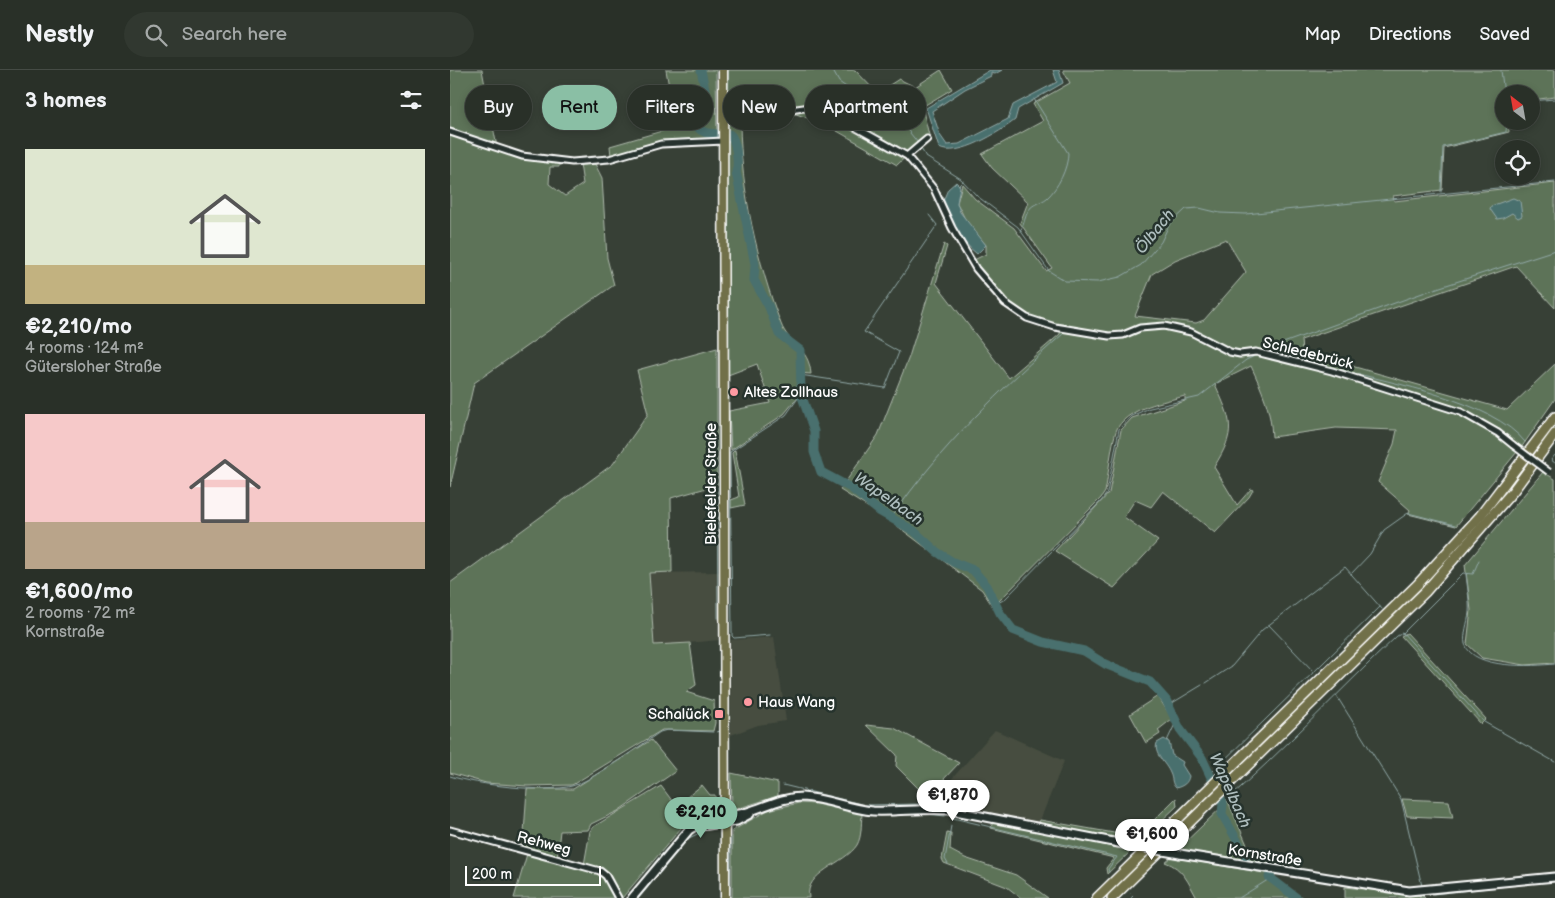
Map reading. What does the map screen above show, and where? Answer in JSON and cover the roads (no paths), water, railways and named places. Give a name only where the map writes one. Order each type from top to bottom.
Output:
[{"type":"highway","points":[[1097,898],[1395,608],[1442,559],[1504,485],[1555,417]]},
{"type":"highway","points":[[1112,898],[1425,592],[1513,491],[1555,434]]},
{"type":"main road","name":"Bielefelder Straße","points":[[724,70],[724,85]]},
{"type":"main road","name":"Bielefelder Straße","points":[[724,130],[725,898]]},
{"type":"street","name":"Schledebrück","points":[[795,110],[818,106],[907,156],[934,188],[952,228],[976,269],[1005,303],[1026,318],[1055,327],[1109,336],[1158,327],[1191,332],[1230,352],[1240,354],[1256,352],[1376,384],[1461,412],[1498,433],[1555,476]]},
{"type":"street","points":[[450,132],[522,156],[572,162],[609,159],[661,144],[724,140]]},
{"type":"street","points":[[907,156],[927,139]]},
{"type":"street","name":"Kornstraße","points":[[632,898],[689,830],[698,824],[725,820],[766,805],[800,797],[869,810],[928,808],[950,810],[1180,854],[1409,891],[1555,877]]},
{"type":"street","name":"Rehweg","points":[[450,830],[600,871],[606,876],[618,898]]},
{"type":"water","points":[[990,70],[1002,70],[995,74],[991,73],[991,76],[965,89],[932,111],[940,135],[947,145],[959,144],[1008,119],[1013,105],[1057,82],[1053,70],[1059,70],[1063,83],[1018,109],[1015,120],[999,131],[957,150],[939,148],[926,108]]},
{"type":"water","points":[[956,182],[960,186],[957,203],[960,212],[986,245],[977,254],[957,230],[943,201],[948,189]]},
{"type":"water","points":[[1513,198],[1520,201],[1522,216],[1518,218],[1512,213],[1497,219],[1490,209],[1491,206]]},
{"type":"water","points":[[1164,739],[1169,742],[1172,755],[1183,762],[1182,765],[1189,776],[1185,784],[1176,788],[1156,747],[1157,743]]},
{"type":"waterway","name":"Wapelbach","points":[[701,70],[705,89],[692,108],[693,119],[695,125],[702,131],[713,134],[729,134],[735,145],[737,157],[736,172],[755,264],[754,280],[769,307],[779,334],[800,350],[801,394],[814,431],[814,452],[821,472],[851,488],[879,511],[914,531],[937,552],[953,562],[973,570],[987,586],[1000,613],[1013,630],[1043,642],[1084,651],[1105,664],[1150,682],[1166,700],[1180,729],[1202,758],[1223,803],[1222,814],[1246,856]]},
{"type":"waterway","name":"Ölbach","points":[[828,70],[833,71],[839,82],[859,96],[865,109],[880,116],[893,118],[906,128],[918,143]]},
{"type":"waterway","points":[[1501,70],[1503,85]]},
{"type":"waterway","points":[[1021,230],[1030,208],[1047,198],[1055,189],[1062,177],[1068,159],[1068,153],[1034,99]]},
{"type":"waterway","points":[[1540,100],[1555,99]]},
{"type":"waterway","points":[[1441,192],[1443,147],[1506,132],[1506,130]]},
{"type":"waterway","name":"Ölbach","points":[[920,147],[926,157],[961,179],[977,196],[1018,227],[1049,271],[1065,281],[1098,282],[1120,277],[1141,265],[1161,242],[1169,225],[1186,209],[1199,208],[1220,213],[1246,214],[1555,182]]},
{"type":"waterway","name":"Ölbach","points":[[959,185],[963,181]]},
{"type":"waterway","points":[[800,375],[885,388],[899,352],[864,332],[937,225],[929,215]]},
{"type":"waterway","points":[[1261,351],[1431,290],[1555,250]]},
{"type":"waterway","points":[[892,517],[930,467],[972,420],[1064,333]]},
{"type":"waterway","points":[[1264,350],[1294,356],[1413,388],[1466,405],[1490,415],[1510,428],[1525,442]]},
{"type":"waterway","points":[[996,604],[1005,599],[1102,500],[1107,493],[1119,429],[1131,416],[1150,408],[1199,397],[1246,360],[1257,355]]},
{"type":"waterway","points":[[770,635],[734,638],[732,636],[730,452],[786,415],[801,394]]},
{"type":"waterway","points":[[1555,455],[1551,460],[1555,463]]},
{"type":"waterway","points":[[717,487],[718,618]]},
{"type":"waterway","points":[[1351,574],[1370,554],[1384,530],[1408,513],[1455,525]]},
{"type":"waterway","points":[[1223,803],[1290,741],[1397,636],[1403,633],[1463,573],[1473,574],[1479,560]]},
{"type":"waterway","points":[[1206,683],[1232,666],[1262,630],[1345,567],[1382,609]]},
{"type":"waterway","points":[[1466,574],[1469,608],[1465,644],[1470,652],[1479,658],[1505,664],[1555,664]]},
{"type":"waterway","points":[[1210,774],[1380,607]]},
{"type":"waterway","points":[[1269,625],[1314,672]]},
{"type":"waterway","points":[[1402,632],[1484,722],[1555,762]]},
{"type":"waterway","points":[[1169,705],[1202,685]]},
{"type":"waterway","points":[[1336,695],[1401,799],[1422,886]]},
{"type":"waterway","points":[[1167,741],[1176,722]]},
{"type":"waterway","points":[[450,776],[511,787],[545,789],[572,786],[604,770],[660,732],[667,730],[713,732]]},
{"type":"waterway","points":[[783,785],[861,804]]},
{"type":"waterway","points":[[865,805],[921,804]]},
{"type":"waterway","points":[[933,805],[992,814]]},
{"type":"waterway","points":[[881,815],[916,813],[945,816]]},
{"type":"waterway","points":[[627,898],[676,839],[699,820],[712,814]]},
{"type":"waterway","points":[[953,818],[1117,857],[1108,869],[1109,872]]},
{"type":"waterway","points":[[948,864],[945,859],[951,826]]},
{"type":"waterway","points":[[639,898],[689,838],[710,828]]},
{"type":"waterway","points":[[730,898],[731,838]]},
{"type":"waterway","points":[[1506,878],[1555,873]]},
{"type":"waterway","name":"Wapelbach","points":[[1269,877],[1297,898]]},
{"type":"waterway","points":[[1239,898],[1271,878]]},
{"type":"waterway","points":[[1433,894],[1555,881]]},
{"type":"waterway","points":[[1131,894],[1133,896],[1131,898]]},
{"type":"place","name":"Altes Zollhaus","points":[[734,392]]},
{"type":"place","name":"Haus Wang","points":[[748,702]]},
{"type":"place","name":"Schalück","points":[[719,714]]}]
